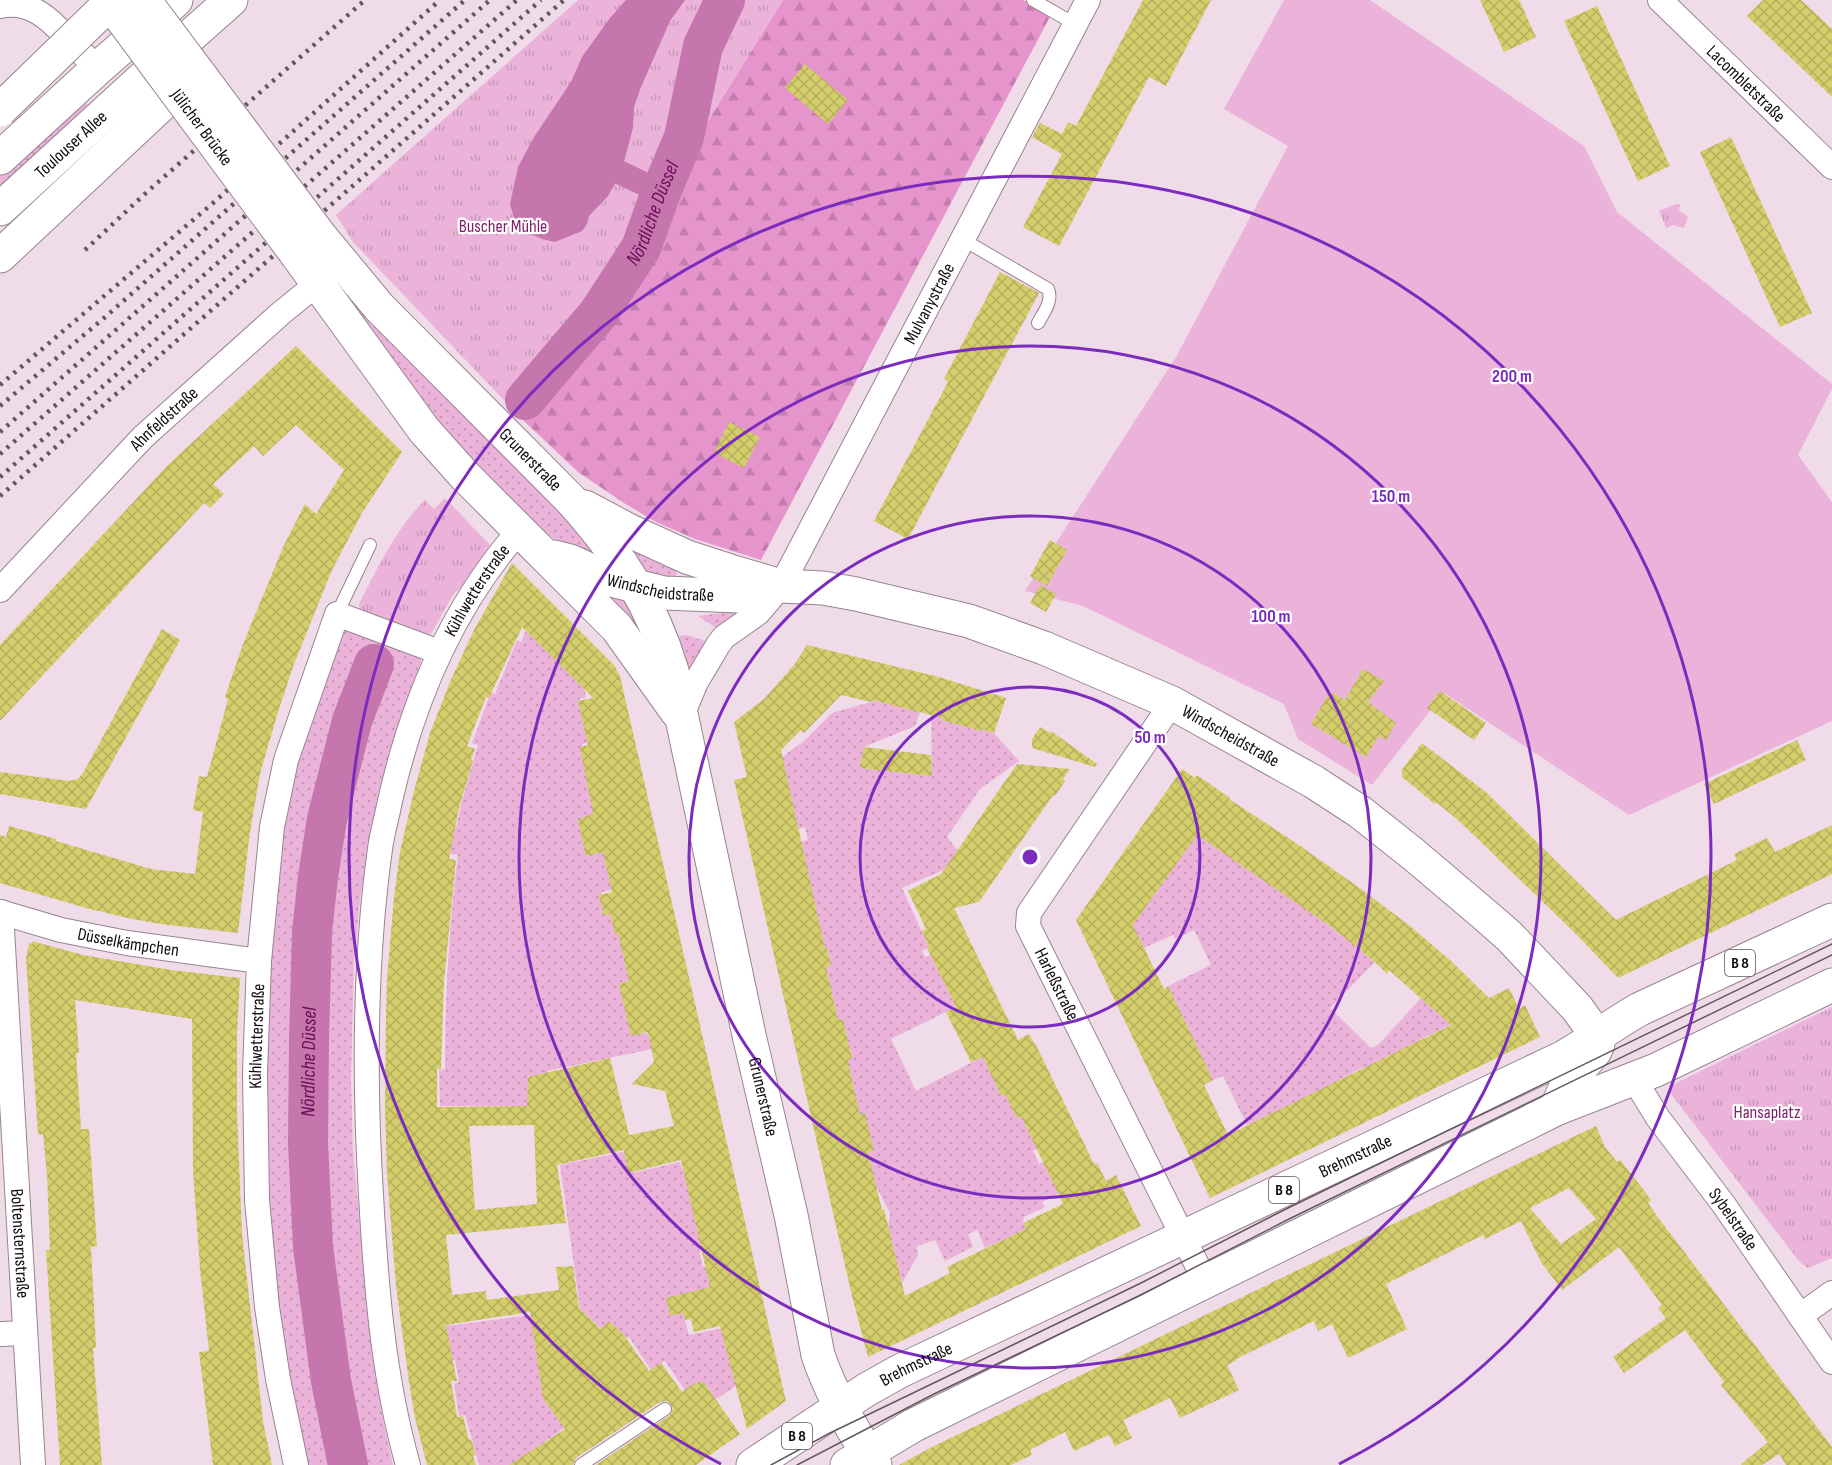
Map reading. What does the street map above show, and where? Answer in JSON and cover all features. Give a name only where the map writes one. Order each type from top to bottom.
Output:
[{"type":"main road","name":"Jülicher Brücke","points":[[144,0],[309,246]]},
{"type":"main road","name":"Toulouser Allee","points":[[0,159],[176,0]]},
{"type":"main road","name":"Toulouser Allee","points":[[0,209],[231,0]]},
{"type":"main road","name":"Jülicher Brücke","points":[[108,2],[176,91],[309,246]]},
{"type":"main road","points":[[0,110],[108,2]]},
{"type":"main road","points":[[97,69],[119,83],[142,79]]},
{"type":"main road","points":[[0,256],[176,91]]},
{"type":"main road","name":"Grunerstraße","points":[[309,246],[342,263],[387,315],[570,499],[612,548],[637,587],[660,633],[681,718],[748,1035],[791,1215],[818,1355],[863,1461]]},
{"type":"main road","name":"Grunerstraße","points":[[309,246],[317,284],[424,430],[466,477],[617,628],[681,718]]},
{"type":"main road","name":"Windscheidstraße","points":[[570,499],[630,531],[687,557],[782,586],[823,588],[856,594],[969,621],[1044,648],[1172,703],[1314,782],[1360,812],[1509,936],[1577,1008],[1597,1036]]},
{"type":"main road","name":"Windscheidstraße","points":[[543,555],[570,561],[611,580],[664,593],[738,596],[782,586]]},
{"type":"main road","name":"Brehmstraße","points":[[753,1465],[866,1390],[929,1357],[1562,1058],[1620,1020],[1832,920]]},
{"type":"main road","points":[[863,1461],[914,1425],[1205,1281],[1556,1109],[1668,1065],[1832,985]]},
{"type":"main road","points":[[1556,1109],[1567,1084],[1595,1051],[1598,1044],[1597,1036]]},
{"type":"street","name":"Mulvanystraße","points":[[782,586],[1088,0]]},
{"type":"street","name":"Lacombletstraße","points":[[1660,0],[1832,167]]},
{"type":"street","points":[[0,6],[21,2],[36,8],[49,18],[97,69]]},
{"type":"street","name":"Ahnfeldstraße","points":[[0,590],[143,437],[280,314],[342,263]]},
{"type":"street","name":"Kühlwetterstraße","points":[[408,1465],[387,1373],[376,1280],[368,1144],[366,1025],[369,959],[380,847],[396,773],[439,652],[472,594],[499,554],[519,531]]},
{"type":"street","points":[[681,718],[696,682],[724,637],[758,613],[782,586]]},
{"type":"street","name":"Kühlwetterstraße","points":[[296,1465],[278,1379],[267,1307],[257,1200],[255,1074],[259,961],[272,827],[286,760],[337,614],[439,652]]},
{"type":"street","name":"Harleßstraße","points":[[1172,703],[1029,913],[1028,926],[1205,1281]]},
{"type":"street","name":"Düsselkämpchen","points":[[1,912],[61,930],[128,943],[259,961]]},
{"type":"street","name":"Boltensternstraße","points":[[1,912],[7,1123],[25,1333],[33,1465]]},
{"type":"street","name":"Sybelstraße","points":[[1634,1079],[1658,1118],[1724,1205],[1832,1362]]},
{"type":"street","points":[[1800,1316],[1832,1293]]},
{"type":"street","points":[[0,1334],[25,1333]]},
{"type":"lane","points":[[1033,0],[1075,24]]},
{"type":"lane","points":[[962,239],[1048,289],[1050,300],[1038,323]]},
{"type":"lane","name":"Kühlwetterstraße","points":[[337,614],[370,545]]},
{"type":"lane","points":[[580,1465],[665,1409]]},
{"type":"green space","name":"Buscher Mühle","points":[[578,0],[783,0],[523,420],[353,242],[336,215]]},
{"type":"green space","points":[[783,0],[1023,0],[1051,15],[761,560],[695,539],[656,522],[578,472],[523,420]]},
{"type":"green space","points":[[1284,0],[1370,0],[1584,146],[1617,212],[1832,384],[1832,389],[1798,455],[1832,502],[1832,721],[1629,815],[1444,693],[1372,785],[1298,739],[1284,704],[1083,606],[1025,591],[1176,357],[1288,146],[1224,109]]},
{"type":"green space","points":[[82,100],[89,106],[0,198],[0,169]]},
{"type":"green space","points":[[1676,204],[1680,205],[1679,210],[1688,217],[1684,228],[1673,225],[1666,228],[1659,211]]},
{"type":"green space","points":[[346,287],[614,566],[577,554],[550,536],[518,510],[433,422],[342,290]]},
{"type":"green space","points":[[445,498],[490,545],[463,586],[454,593],[431,634],[423,634],[360,611],[359,604],[388,549],[414,511],[425,500],[434,509]]},
{"type":"green space","points":[[627,541],[678,564],[675,584],[653,582]]},
{"type":"green space","points":[[595,587],[630,595],[648,631],[637,636]]},
{"type":"green space","points":[[745,610],[719,630],[698,616]]},
{"type":"green space","points":[[346,627],[419,653],[421,661],[378,793],[360,900],[354,959],[351,1079],[353,1151],[372,1354],[393,1465],[303,1465],[283,1362],[266,1179],[266,962],[286,797],[337,635]]},
{"type":"green space","points":[[526,630],[583,683],[586,697],[579,699],[587,731],[597,740],[582,744],[607,850],[612,890],[602,892],[607,914],[617,912],[640,978],[623,982],[635,1035],[654,1032],[657,1048],[547,1071],[551,1106],[440,1106],[439,1070],[445,1069],[448,962],[458,855],[448,854],[452,828],[456,828],[478,745],[472,743],[491,692],[495,694],[517,640],[521,642]]},
{"type":"green space","points":[[687,635],[708,642],[693,670],[689,671],[679,636]]},
{"type":"green space","points":[[872,700],[920,712],[915,726],[864,747],[861,768],[932,776],[931,713],[943,717],[942,720],[994,733],[1019,761],[980,789],[947,837],[957,850],[955,865],[902,888],[929,947],[922,951],[925,957],[930,955],[956,1007],[891,1039],[916,1091],[990,1053],[996,1085],[1001,1096],[1009,1092],[1011,1105],[1017,1118],[1021,1116],[1037,1149],[1033,1151],[1039,1164],[1043,1162],[1062,1192],[1042,1202],[1045,1207],[1024,1217],[1023,1223],[1026,1229],[985,1248],[977,1230],[968,1234],[973,1247],[945,1261],[935,1240],[917,1246],[918,1255],[902,1283],[888,1227],[890,1213],[875,1184],[868,1152],[873,1151],[864,1114],[859,1115],[847,1060],[852,1058],[843,1019],[838,1020],[826,967],[831,966],[800,842],[808,840],[805,827],[798,829],[782,757],[804,741],[832,713]]},
{"type":"green space","points":[[1199,831],[1330,926],[1375,962],[1330,1008],[1371,1048],[1379,1044],[1421,998],[1458,1021],[1417,1041],[1419,1048],[1391,1054],[1366,1070],[1364,1067],[1340,1079],[1342,1085],[1247,1125],[1223,1076],[1213,1080],[1168,986],[1211,965],[1194,930],[1175,939],[1173,935],[1144,948],[1133,925]]},
{"type":"green space","name":"Hansaplatz","points":[[1832,1007],[1832,1258],[1808,1268],[1798,1260],[1671,1094],[1671,1088],[1674,1084]]},
{"type":"green space","points":[[627,1151],[632,1173],[680,1162],[682,1169],[689,1167],[704,1242],[698,1244],[703,1267],[708,1266],[713,1287],[668,1298],[672,1315],[683,1313],[689,1335],[723,1328],[739,1384],[718,1398],[715,1398],[706,1385],[701,1388],[698,1384],[686,1392],[665,1361],[651,1370],[629,1337],[618,1344],[580,1309],[560,1165]]},
{"type":"green space","points":[[532,1315],[570,1424],[540,1445],[550,1461],[544,1465],[479,1465],[465,1415],[459,1416],[454,1384],[459,1382],[455,1360],[450,1360],[446,1326]]},
{"type":"shaded area","points":[[626,0],[685,0],[670,21],[641,87],[634,107],[633,128],[621,173],[608,196],[589,216],[582,231],[555,242],[542,239],[521,230],[514,218],[510,204],[518,167],[534,137],[571,82],[582,57]]},
{"type":"building","points":[[1143,0],[1211,0],[1166,86],[1149,77],[1059,246],[1023,227],[1062,154],[1032,137],[1040,123],[1062,134],[1068,122],[1076,126]]},
{"type":"building","points":[[1480,0],[1519,0],[1536,37],[1504,52]]},
{"type":"building","points":[[1763,0],[1801,0],[1832,29],[1832,97],[1747,16]]},
{"type":"building","points":[[1597,6],[1670,166],[1638,181],[1564,21]]},
{"type":"building","points":[[805,64],[848,100],[828,124],[785,88]]},
{"type":"building","points":[[1731,137],[1812,313],[1780,327],[1700,152]]},
{"type":"building","points":[[1000,272],[1039,293],[908,539],[874,521],[948,382],[944,379]]},
{"type":"building","points":[[296,346],[402,452],[362,513],[332,570],[294,664],[260,774],[250,832],[238,933],[132,919],[0,883],[0,835],[6,837],[9,826],[151,869],[195,874],[203,812],[193,810],[199,776],[207,777],[228,699],[225,697],[243,644],[284,545],[305,504],[316,514],[344,470],[296,425],[263,456],[254,446],[213,484],[224,494],[210,508],[204,503],[0,721],[0,645],[168,465]]},
{"type":"building","points":[[729,422],[760,437],[744,468],[714,453]]},
{"type":"building","points":[[1050,540],[1067,550],[1047,586],[1030,576]]},
{"type":"building","points":[[512,563],[614,665],[620,676],[786,1401],[747,1429],[720,1326],[694,1332],[691,1319],[685,1320],[683,1313],[670,1316],[666,1298],[710,1287],[681,1160],[628,1173],[624,1150],[557,1165],[566,1223],[446,1235],[452,1295],[486,1291],[487,1300],[559,1290],[556,1267],[573,1266],[579,1308],[601,1329],[609,1321],[624,1335],[649,1371],[661,1363],[682,1392],[696,1382],[697,1385],[703,1381],[740,1434],[696,1465],[596,1465],[670,1415],[673,1408],[669,1402],[665,1401],[660,1402],[576,1458],[573,1465],[509,1465],[565,1429],[543,1398],[530,1312],[446,1325],[457,1381],[451,1381],[457,1417],[463,1416],[469,1440],[471,1439],[476,1455],[473,1456],[476,1465],[427,1465],[415,1418],[396,1286],[387,1174],[385,1109],[387,979],[400,852],[414,791],[430,733],[474,630]],"holes":[[[522,627],[593,698],[578,701],[588,745],[580,747],[593,813],[578,820],[586,856],[603,852],[612,892],[599,895],[604,916],[610,914],[615,934],[618,933],[629,981],[619,984],[631,1036],[648,1032],[654,1062],[632,1084],[665,1091],[674,1126],[629,1135],[610,1058],[528,1077],[527,1106],[437,1107],[437,1069],[441,1069],[444,982],[456,860],[449,859],[459,808],[475,749],[467,746],[486,697],[489,698]],[[534,1125],[537,1204],[475,1210],[469,1126]]]},
{"type":"building","points":[[1040,585],[1056,594],[1046,612],[1030,603]]},
{"type":"building","points":[[162,629],[180,640],[86,809],[0,794],[0,772],[69,781],[78,779]]},
{"type":"building","points":[[807,645],[939,677],[1006,698],[994,733],[872,700],[871,702],[841,695],[804,733],[801,730],[781,750],[831,966],[826,967],[838,1020],[843,1019],[852,1058],[848,1060],[854,1090],[860,1115],[865,1113],[874,1151],[868,1152],[905,1296],[950,1273],[947,1267],[1026,1229],[1023,1223],[1063,1204],[1021,1116],[1017,1118],[1005,1094],[1001,1096],[983,1057],[971,1062],[946,1012],[956,1007],[927,948],[929,947],[922,931],[926,929],[908,891],[941,874],[1017,764],[1070,769],[1055,796],[1053,795],[979,902],[954,908],[1018,1040],[1029,1034],[1035,1043],[1094,1164],[1097,1163],[1106,1181],[1116,1175],[1141,1226],[868,1357],[734,780],[747,777],[734,722],[764,699],[794,665]]},
{"type":"building","points":[[1363,669],[1384,681],[1368,702],[1396,723],[1386,740],[1379,736],[1366,757],[1311,724],[1330,692],[1345,700]]},
{"type":"building","points":[[1440,691],[1486,723],[1474,740],[1427,708]]},
{"type":"building","points":[[1040,727],[1050,733],[1051,731],[1097,764],[1095,767],[1032,748],[1032,739]]},
{"type":"building","points":[[1797,740],[1806,760],[1714,804],[1704,784]]},
{"type":"building","points":[[1422,743],[1487,793],[1616,920],[1737,860],[1734,854],[1767,838],[1775,852],[1832,825],[1832,874],[1618,978],[1574,932],[1459,821],[1402,777],[1402,770]]},
{"type":"building","points":[[864,747],[931,755],[932,776],[860,768]]},
{"type":"building","points":[[1182,769],[1195,778],[1197,775],[1361,889],[1410,926],[1489,998],[1509,988],[1519,1009],[1525,1005],[1540,1037],[1210,1198],[1076,920]],"holes":[[[1197,835],[1330,926],[1387,974],[1389,970],[1451,1025],[1228,1135],[1204,1085],[1213,1080],[1168,986],[1164,989],[1133,925]]]},
{"type":"building","points":[[32,941],[83,955],[171,970],[240,978],[237,1112],[242,1234],[263,1421],[272,1465],[213,1465],[199,1352],[209,1351],[193,1171],[192,1019],[75,1000],[81,1129],[89,1129],[97,1246],[91,1247],[96,1348],[93,1348],[102,1465],[60,1465],[46,1250],[50,1250],[47,1175],[43,1134],[38,1135],[26,958],[29,943],[32,944]]},
{"type":"building","points":[[1596,1126],[1605,1147],[1617,1162],[1620,1160],[1643,1189],[1651,1200],[1648,1203],[1657,1216],[1832,1447],[1832,1465],[1786,1465],[1779,1454],[1762,1465],[1742,1465],[1768,1442],[1721,1385],[1724,1382],[1685,1330],[1624,1373],[1613,1357],[1666,1318],[1658,1308],[1662,1305],[1619,1247],[1562,1290],[1541,1262],[1521,1221],[1485,1239],[1483,1235],[1386,1284],[1407,1329],[1348,1358],[1332,1324],[1318,1331],[1314,1321],[1227,1365],[1239,1390],[1180,1418],[1170,1398],[1123,1420],[1132,1438],[1115,1446],[1109,1435],[1074,1451],[1065,1432],[1030,1450],[1032,1455],[1011,1465],[899,1465]],"holes":[[[1569,1188],[1596,1219],[1561,1244],[1530,1208]]]},
{"type":"waterway","name":"Nördliche Düssel","points":[[525,400],[598,314],[641,248],[684,137],[703,46],[725,0]]},
{"type":"waterway","points":[[621,173],[661,192]]},
{"type":"waterway","name":"Nördliche Düssel","points":[[348,1465],[331,1381],[313,1247],[308,1143],[312,932],[327,819],[352,721],[374,664]]},
{"type":"tram line","points":[[771,1465],[830,1433],[1139,1284],[1286,1209],[1832,944]]},
{"type":"tram line","points":[[797,1465],[934,1394],[1139,1296],[1289,1219],[1832,955]]},
{"type":"railway","points":[[85,250],[148,191],[365,0]]},
{"type":"railway","points":[[0,385],[213,203],[440,0]]},
{"type":"railway","points":[[0,406],[104,318],[465,0]]},
{"type":"railway","points":[[0,432],[490,0]]},
{"type":"railway","points":[[0,454],[517,0]]},
{"type":"railway","points":[[0,477],[541,0]]},
{"type":"railway","points":[[0,496],[564,0]]}]
